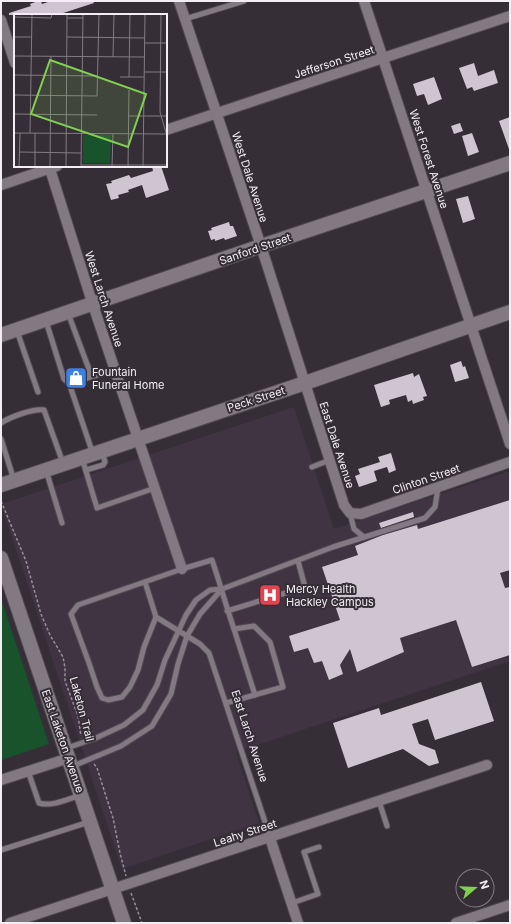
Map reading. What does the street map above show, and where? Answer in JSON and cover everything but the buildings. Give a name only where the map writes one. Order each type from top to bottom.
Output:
[{"type":"street","name":"West Dale Avenue","points":[[179,1],[305,383]]},
{"type":"street","name":"West Forest Avenue","points":[[364,1],[510,444]]},
{"type":"street","name":"Jefferson Street","points":[[167,130],[510,16]]},
{"type":"street","points":[[1,20],[14,60]]},
{"type":"street","name":"Sanford Street","points":[[1,335],[92,305],[260,246],[510,163]]},
{"type":"street","points":[[1,185],[52,167]]},
{"type":"street","name":"West Larch Avenue","points":[[52,167],[92,305],[138,438]]},
{"type":"street","name":"Peck Street","points":[[8,482],[64,464],[91,458],[138,438],[305,383],[510,312]]},
{"type":"street","name":"East Dale Avenue","points":[[305,383],[344,505],[350,513]]},
{"type":"street","points":[[138,438],[182,569]]},
{"type":"street","name":"Clinton Street","points":[[350,513],[361,514],[510,462]]},
{"type":"street","name":"East Laketon Avenue","points":[[1,558],[124,923]]},
{"type":"street","points":[[1,780],[69,758]]},
{"type":"street","name":"Leahy Street","points":[[10,923],[487,765]]},
{"type":"street","name":"East Larch Avenue","points":[[270,838],[298,923]]},
{"type":"street","points":[[456,923],[510,905]]},
{"type":"lane","points":[[185,20],[244,1]]},
{"type":"lane","points":[[68,313],[90,372],[87,378]]},
{"type":"lane","points":[[45,321],[64,380],[69,383],[91,458],[97,508],[155,488]]},
{"type":"lane","points":[[17,330],[38,392]]},
{"type":"lane","points":[[69,383],[115,370]]},
{"type":"lane","points":[[1,423],[39,409],[44,410],[64,464]]},
{"type":"lane","points":[[1,439],[8,482]]},
{"type":"lane","points":[[312,467],[330,460]]},
{"type":"lane","points":[[46,470],[62,523]]},
{"type":"lane","points":[[69,758],[82,743],[124,725],[143,710],[157,685],[178,630],[196,600],[210,590],[222,589],[333,547],[424,518],[435,506],[438,488]]},
{"type":"lane","points":[[350,513],[354,529],[364,537]]},
{"type":"lane","points":[[145,582],[156,617],[144,647],[138,670],[130,687],[122,697],[108,700],[102,698],[96,687],[71,614],[78,605],[182,569],[212,560],[255,695]]},
{"type":"lane","points":[[228,611],[305,587],[298,561]]},
{"type":"lane","points":[[69,758],[90,758],[121,746],[152,726],[170,694],[187,636],[200,614],[222,589]]},
{"type":"lane","name":"East Larch Avenue","points":[[156,617],[200,644],[209,653],[270,838]]},
{"type":"lane","points":[[226,704],[283,687],[270,642],[254,626],[234,629]]},
{"type":"lane","points":[[28,771],[39,803],[44,805],[51,804],[81,795]]},
{"type":"lane","points":[[379,801],[387,826]]},
{"type":"lane","points":[[1,850],[90,822]]},
{"type":"lane","points":[[292,903],[318,894],[304,852],[319,847]]},
{"type":"path","name":"Laketon Trail","points":[[1,501],[26,561],[41,614],[50,635],[63,657],[65,681],[78,716],[82,743]]},
{"type":"path","points":[[90,758],[97,768],[113,818],[128,885],[142,923]]},
{"type":"shaded area","name":"Mercy Health Hackley Campus","points":[[294,407],[334,529],[510,471],[510,661],[236,752],[259,823],[122,869],[1,504]]},
{"type":"green space","points":[[1,598],[49,744],[1,760]]},
{"type":"place","name":"Fountain Funeral Home","points":[[76,378]]},
{"type":"place","name":"Mercy Health Hackley Campus","points":[[270,595]]}]
